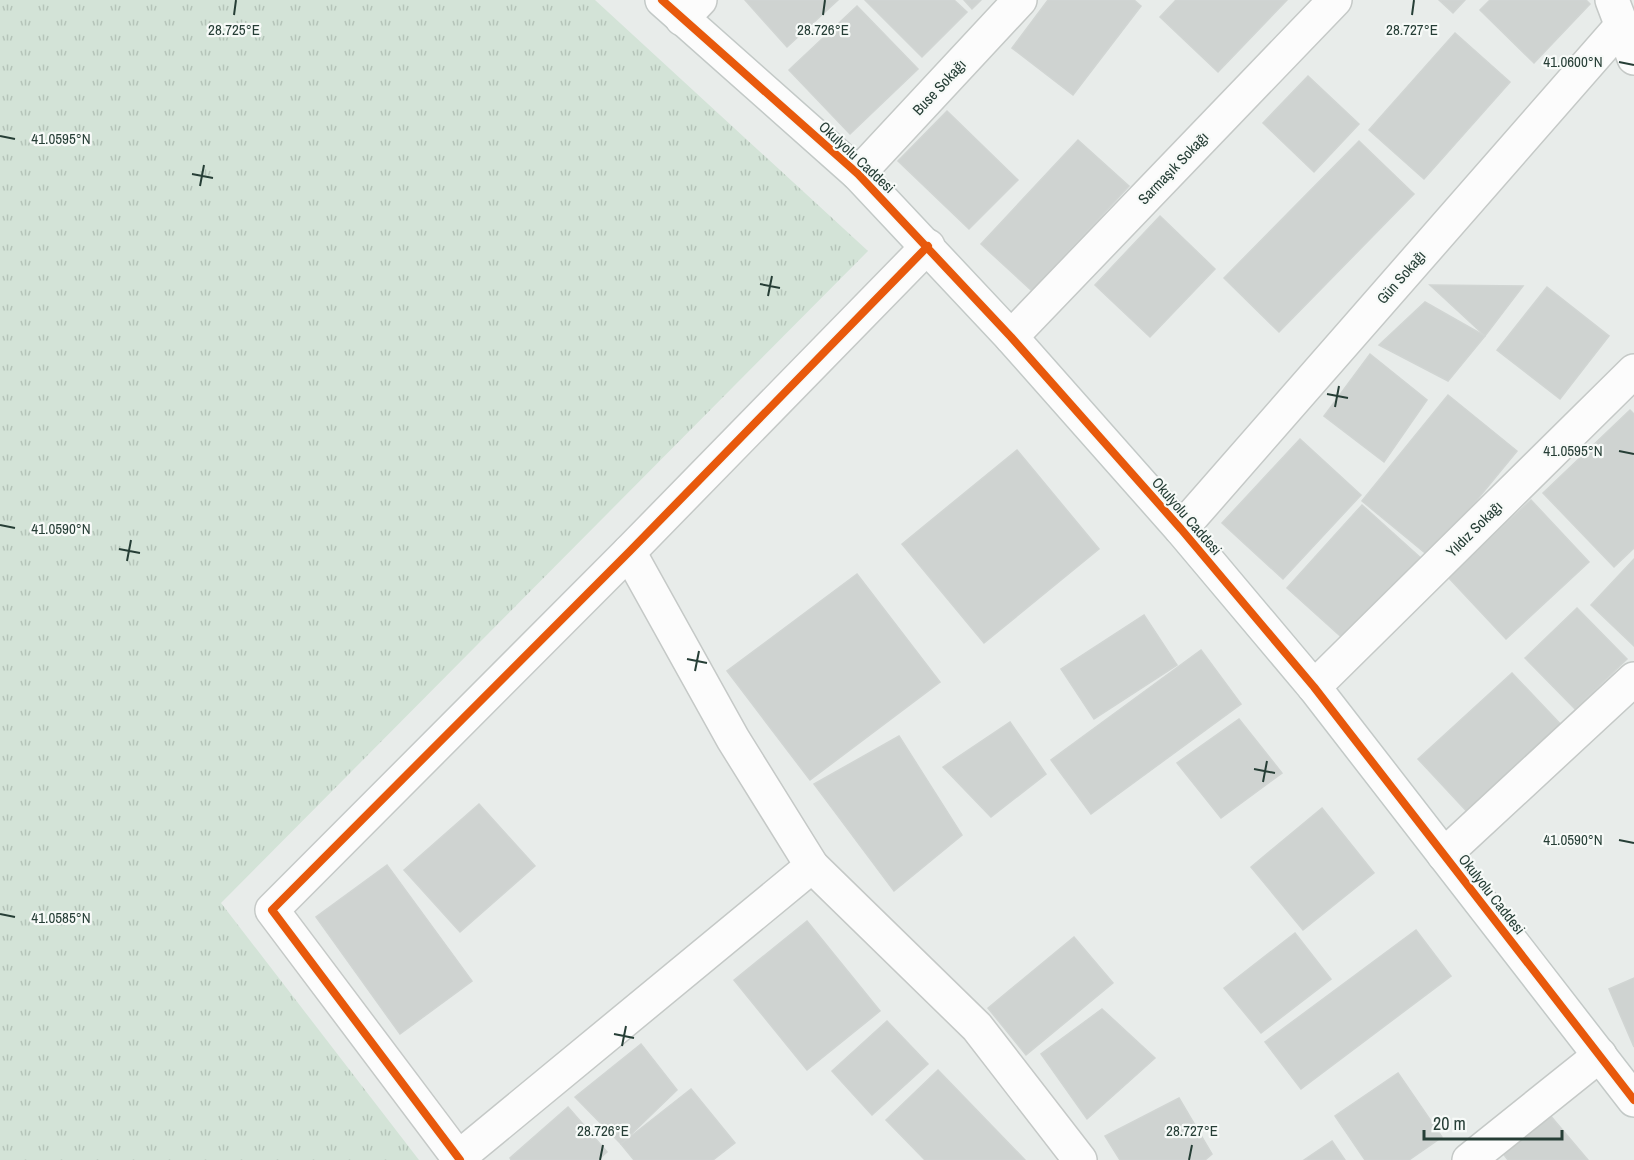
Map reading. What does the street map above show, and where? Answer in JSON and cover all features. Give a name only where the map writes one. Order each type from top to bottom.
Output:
[{"type":"street","name":"Buse Sokağı","points":[[858,174],[1020,0]]},
{"type":"street","name":"Sarmaşık Sokağı","points":[[1011,337],[1335,0]]},
{"type":"street","name":"Okulyolu Caddesi","points":[[682,6],[858,174],[928,246],[1181,529],[1314,687],[1634,1100]]},
{"type":"street","points":[[1617,13],[1634,58]]},
{"type":"street","name":"Gün Sokağı","points":[[1181,529],[1617,13]]},
{"type":"street","points":[[812,866],[459,1159],[272,910],[629,552],[928,246]]},
{"type":"street","name":"Yıldız Sokağı","points":[[1314,687],[1634,371]]},
{"type":"street","points":[[629,552],[733,740],[812,866],[977,1027],[1080,1160]]},
{"type":"street","points":[[1444,855],[1634,679]]},
{"type":"street","points":[[1469,1160],[1600,1055]]},
{"type":"green space","points":[[0,0],[595,0],[868,251],[221,903],[419,1160],[0,1160]]},
{"type":"building","points":[[745,0],[838,0],[787,47]]},
{"type":"building","points":[[865,0],[954,0],[967,12],[922,57]]},
{"type":"building","points":[[964,0],[981,0],[972,9]]},
{"type":"building","points":[[1048,0],[1134,0],[1141,6],[1073,95],[1012,48]]},
{"type":"building","points":[[1176,0],[1287,0],[1218,72],[1160,17]]},
{"type":"building","points":[[1439,0],[1465,0],[1453,13]]},
{"type":"building","points":[[1490,0],[1586,0],[1590,4],[1534,63],[1480,10]]},
{"type":"building","points":[[857,6],[918,69],[850,134],[789,70]]},
{"type":"building","points":[[1455,33],[1510,82],[1424,179],[1369,130]]},
{"type":"building","points":[[1308,76],[1359,124],[1314,172],[1263,123]]},
{"type":"building","points":[[947,111],[1018,180],[969,229],[898,161]]},
{"type":"building","points":[[1078,140],[1129,186],[1032,291],[981,244]]},
{"type":"building","points":[[1359,141],[1414,194],[1279,332],[1224,278]]},
{"type":"building","points":[[1160,216],[1215,269],[1150,337],[1095,285]]},
{"type":"building","points":[[1430,285],[1523,286],[1485,336]]},
{"type":"building","points":[[1547,287],[1609,336],[1560,399],[1497,350]]},
{"type":"building","points":[[1425,302],[1485,336],[1448,381],[1379,345]]},
{"type":"building","points":[[1370,354],[1427,400],[1384,462],[1324,416]]},
{"type":"building","points":[[1448,395],[1517,451],[1430,557],[1362,501]]},
{"type":"building","points":[[1630,410],[1634,414],[1634,548],[1614,567],[1543,493]]},
{"type":"building","points":[[1300,439],[1361,495],[1283,579],[1222,523]]},
{"type":"building","points":[[1017,450],[1099,549],[984,643],[902,544]]},
{"type":"building","points":[[1531,500],[1589,562],[1506,639],[1448,577]]},
{"type":"building","points":[[1362,505],[1423,560],[1348,643],[1287,588]]},
{"type":"building","points":[[1634,559],[1634,646],[1591,605]]},
{"type":"building","points":[[857,574],[940,682],[810,780],[727,671]]},
{"type":"building","points":[[1577,608],[1627,659],[1575,709],[1525,658]]},
{"type":"building","points":[[1144,615],[1177,665],[1094,719],[1061,669]]},
{"type":"building","points":[[1201,650],[1241,704],[1091,814],[1051,760]]},
{"type":"building","points":[[1512,673],[1566,730],[1472,817],[1418,759]]},
{"type":"building","points":[[1239,719],[1282,773],[1221,818],[1177,763]]},
{"type":"building","points":[[1010,722],[1046,774],[991,817],[943,767]]},
{"type":"building","points":[[899,736],[962,835],[894,891],[814,784]]},
{"type":"building","points":[[479,804],[535,866],[460,932],[404,870]]},
{"type":"building","points":[[1322,808],[1374,873],[1303,930],[1251,867]]},
{"type":"building","points":[[387,865],[472,981],[400,1034],[316,917]]},
{"type":"building","points":[[807,921],[880,1011],[807,1070],[734,980]]},
{"type":"building","points":[[1416,930],[1451,976],[1301,1089],[1265,1042]]},
{"type":"building","points":[[1295,933],[1331,979],[1261,1033],[1224,988]]},
{"type":"building","points":[[1074,937],[1113,983],[1026,1055],[988,1008]]},
{"type":"building","points":[[1634,978],[1634,1047],[1609,989]]},
{"type":"building","points":[[1102,1009],[1155,1058],[1087,1119],[1041,1054]]},
{"type":"building","points":[[887,1021],[928,1064],[872,1115],[832,1071]]},
{"type":"building","points":[[641,1044],[677,1090],[621,1144],[575,1097]]},
{"type":"building","points":[[938,1070],[1025,1160],[925,1160],[886,1120]]},
{"type":"building","points":[[1398,1073],[1442,1137],[1409,1160],[1365,1160],[1335,1116]]},
{"type":"building","points":[[691,1089],[735,1143],[713,1160],[634,1160],[621,1144]]},
{"type":"building","points":[[1179,1098],[1212,1154],[1205,1160],[1120,1160],[1105,1136]]},
{"type":"building","points":[[568,1107],[607,1152],[598,1160],[511,1160],[510,1158]]},
{"type":"building","points":[[1549,1114],[1588,1160],[1508,1160],[1498,1147]]},
{"type":"building","points":[[1332,1141],[1345,1160],[1304,1160]]},
{"type":"cycle path","points":[[662,0],[858,174],[1011,337],[1181,529],[1314,687],[1634,1100]]},
{"type":"cycle path","points":[[460,1160],[272,910],[629,552],[928,246]]}]
